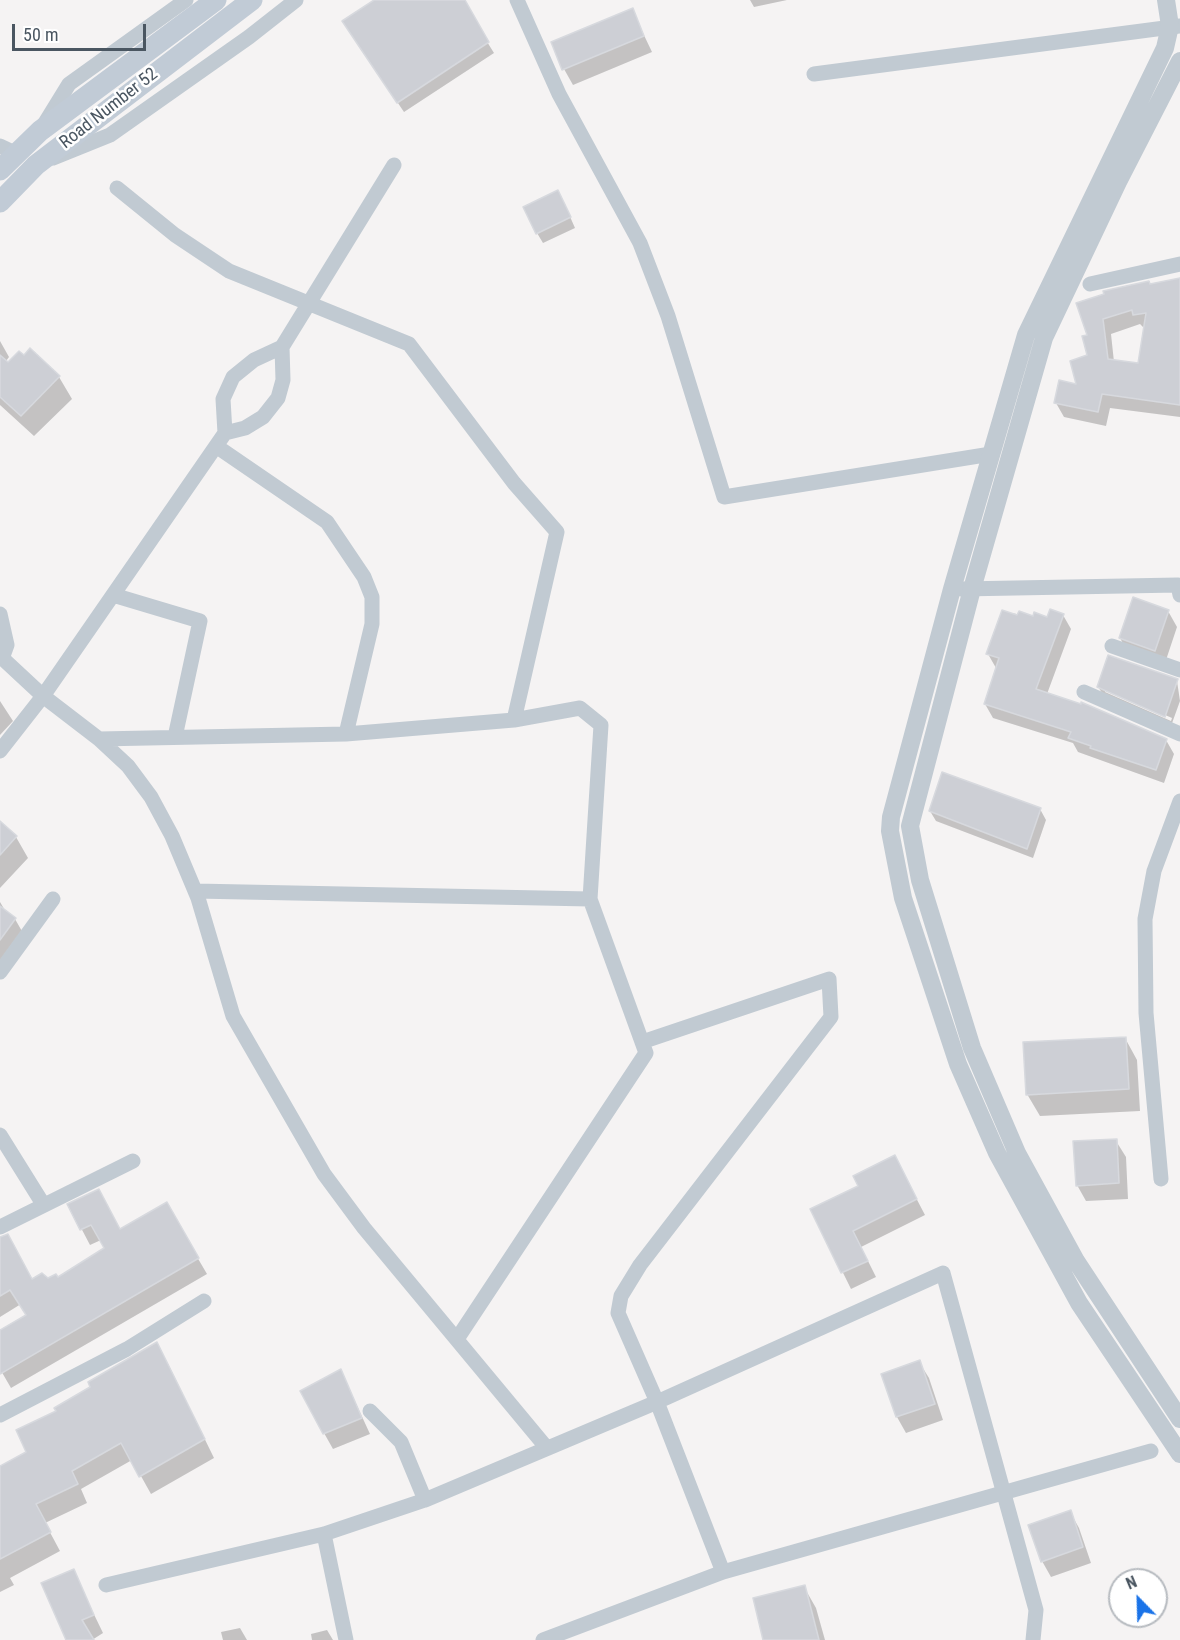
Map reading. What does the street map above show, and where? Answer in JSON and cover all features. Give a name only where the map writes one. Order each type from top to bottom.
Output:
[{"type":"main road","name":"Road Number 52","points":[[0,170],[8,150],[40,131],[216,0]]},
{"type":"main road","name":"Road Number 52","points":[[0,202],[36,165],[252,0]]},
{"type":"street","points":[[40,131],[69,84],[186,0]]},
{"type":"street","points":[[36,165],[110,135],[249,37],[296,0]]},
{"type":"street","points":[[517,0],[559,94],[640,243],[668,316],[724,497],[991,454]]},
{"type":"street","points":[[1166,0],[1175,26],[1026,335],[952,589],[891,817],[891,846],[903,898],[958,1064],[997,1153],[1079,1303],[1180,1454]]},
{"type":"street","points":[[814,74],[1175,26]]},
{"type":"street","points":[[1180,61],[1113,192],[1044,338],[911,812],[911,844],[920,880],[972,1048],[1017,1153],[1076,1261],[1180,1419]]},
{"type":"street","points":[[225,433],[244,428],[263,417],[278,398],[283,380],[282,347],[394,165]]},
{"type":"street","points":[[117,188],[175,235],[229,271],[409,344],[514,483],[556,532],[513,720]]},
{"type":"street","points":[[1090,284],[1180,264]]},
{"type":"street","points":[[0,751],[43,696],[225,433],[223,399],[233,377],[254,360],[282,347]]},
{"type":"street","points":[[216,446],[327,522],[364,577],[372,597],[372,624],[346,734]]},
{"type":"street","points":[[952,589],[1179,587]]},
{"type":"street","points":[[113,595],[200,621],[175,737]]},
{"type":"street","points":[[0,614],[7,645],[2,656],[43,696],[99,739],[128,766],[151,796],[172,836],[195,891],[232,1016],[324,1174],[364,1228],[546,1447]]},
{"type":"street","points":[[1112,646],[1180,670]]},
{"type":"street","points":[[1083,692],[1180,734]]},
{"type":"street","points":[[99,739],[346,734],[513,720],[579,708],[601,725],[590,900],[646,1053],[457,1339]]},
{"type":"street","points":[[1161,1179],[1146,1013],[1144,919],[1154,871],[1180,801]]},
{"type":"street","points":[[195,891],[590,900]]},
{"type":"street","points":[[0,972],[53,899]]},
{"type":"street","points":[[642,1042],[829,979],[831,1017],[640,1265],[621,1296],[618,1313],[657,1402],[723,1572]]},
{"type":"street","points":[[0,1135],[43,1204]]},
{"type":"street","points":[[0,1227],[133,1161]]},
{"type":"street","points":[[106,1585],[324,1534],[425,1500],[657,1402],[943,1273],[1036,1610],[1032,1640]]},
{"type":"street","points":[[0,1415],[127,1349],[204,1301]]},
{"type":"street","points":[[370,1411],[401,1442],[425,1500]]},
{"type":"street","points":[[543,1640],[723,1572],[1150,1451]]},
{"type":"street","points":[[324,1534],[346,1640]]},
{"type":"building","points":[[374,0],[465,0],[489,42],[397,103],[342,21]]},
{"type":"building","points":[[633,8],[644,36],[562,70],[551,42]]},
{"type":"building","points":[[558,190],[571,217],[536,234],[523,207]]},
{"type":"building","points":[[1180,278],[1180,405],[1102,394],[1098,412],[1054,403],[1059,380],[1076,384],[1070,361],[1087,355],[1082,336],[1087,335],[1076,303],[1104,294],[1103,291],[1149,281],[1150,284]],"holes":[[[1132,310],[1133,315],[1146,313],[1138,363],[1108,359],[1103,319]]]},
{"type":"building","points":[[30,348],[60,376],[21,416],[0,397],[0,355],[8,362],[19,351],[24,355]]},
{"type":"building","points":[[1133,597],[1169,610],[1155,651],[1119,638]]},
{"type":"building","points":[[1050,609],[1064,614],[1036,689],[1081,704],[1081,702],[1167,739],[1156,770],[1090,748],[1091,746],[1068,738],[1071,732],[984,704],[999,658],[986,654],[1002,610],[1017,615],[1019,611],[1033,616],[1034,612],[1047,617]]},
{"type":"building","points":[[1108,655],[1178,679],[1165,717],[1097,687]]},
{"type":"building","points":[[942,772],[1041,808],[1027,849],[929,811]]},
{"type":"building","points":[[0,821],[17,836],[0,855]]},
{"type":"building","points":[[0,906],[16,918],[0,940]]},
{"type":"building","points":[[1126,1037],[1129,1089],[1026,1095],[1023,1042]]},
{"type":"building","points":[[1117,1139],[1119,1183],[1076,1186],[1073,1141]]},
{"type":"building","points":[[895,1155],[917,1199],[853,1231],[868,1261],[841,1273],[810,1209],[858,1186],[853,1176]]},
{"type":"building","points":[[99,1189],[120,1229],[167,1202],[199,1258],[0,1374],[0,1330],[26,1315],[10,1290],[0,1296],[0,1237],[8,1234],[32,1279],[42,1273],[48,1278],[56,1274],[58,1277],[104,1248],[91,1225],[80,1230],[67,1204]]},
{"type":"building","points":[[157,1342],[205,1439],[139,1477],[121,1443],[72,1471],[78,1484],[36,1504],[51,1532],[0,1559],[0,1466],[26,1452],[16,1430],[56,1411],[54,1408],[90,1387],[88,1382]]},
{"type":"building","points":[[920,1360],[935,1404],[896,1417],[881,1374]]},
{"type":"building","points":[[341,1369],[362,1418],[323,1434],[300,1391]]},
{"type":"building","points":[[1071,1510],[1083,1547],[1041,1562],[1028,1525]]},
{"type":"building","points":[[74,1569],[94,1615],[82,1620],[94,1640],[66,1640],[41,1583]]},
{"type":"building","points":[[805,1585],[819,1640],[763,1640],[753,1598]]}]
